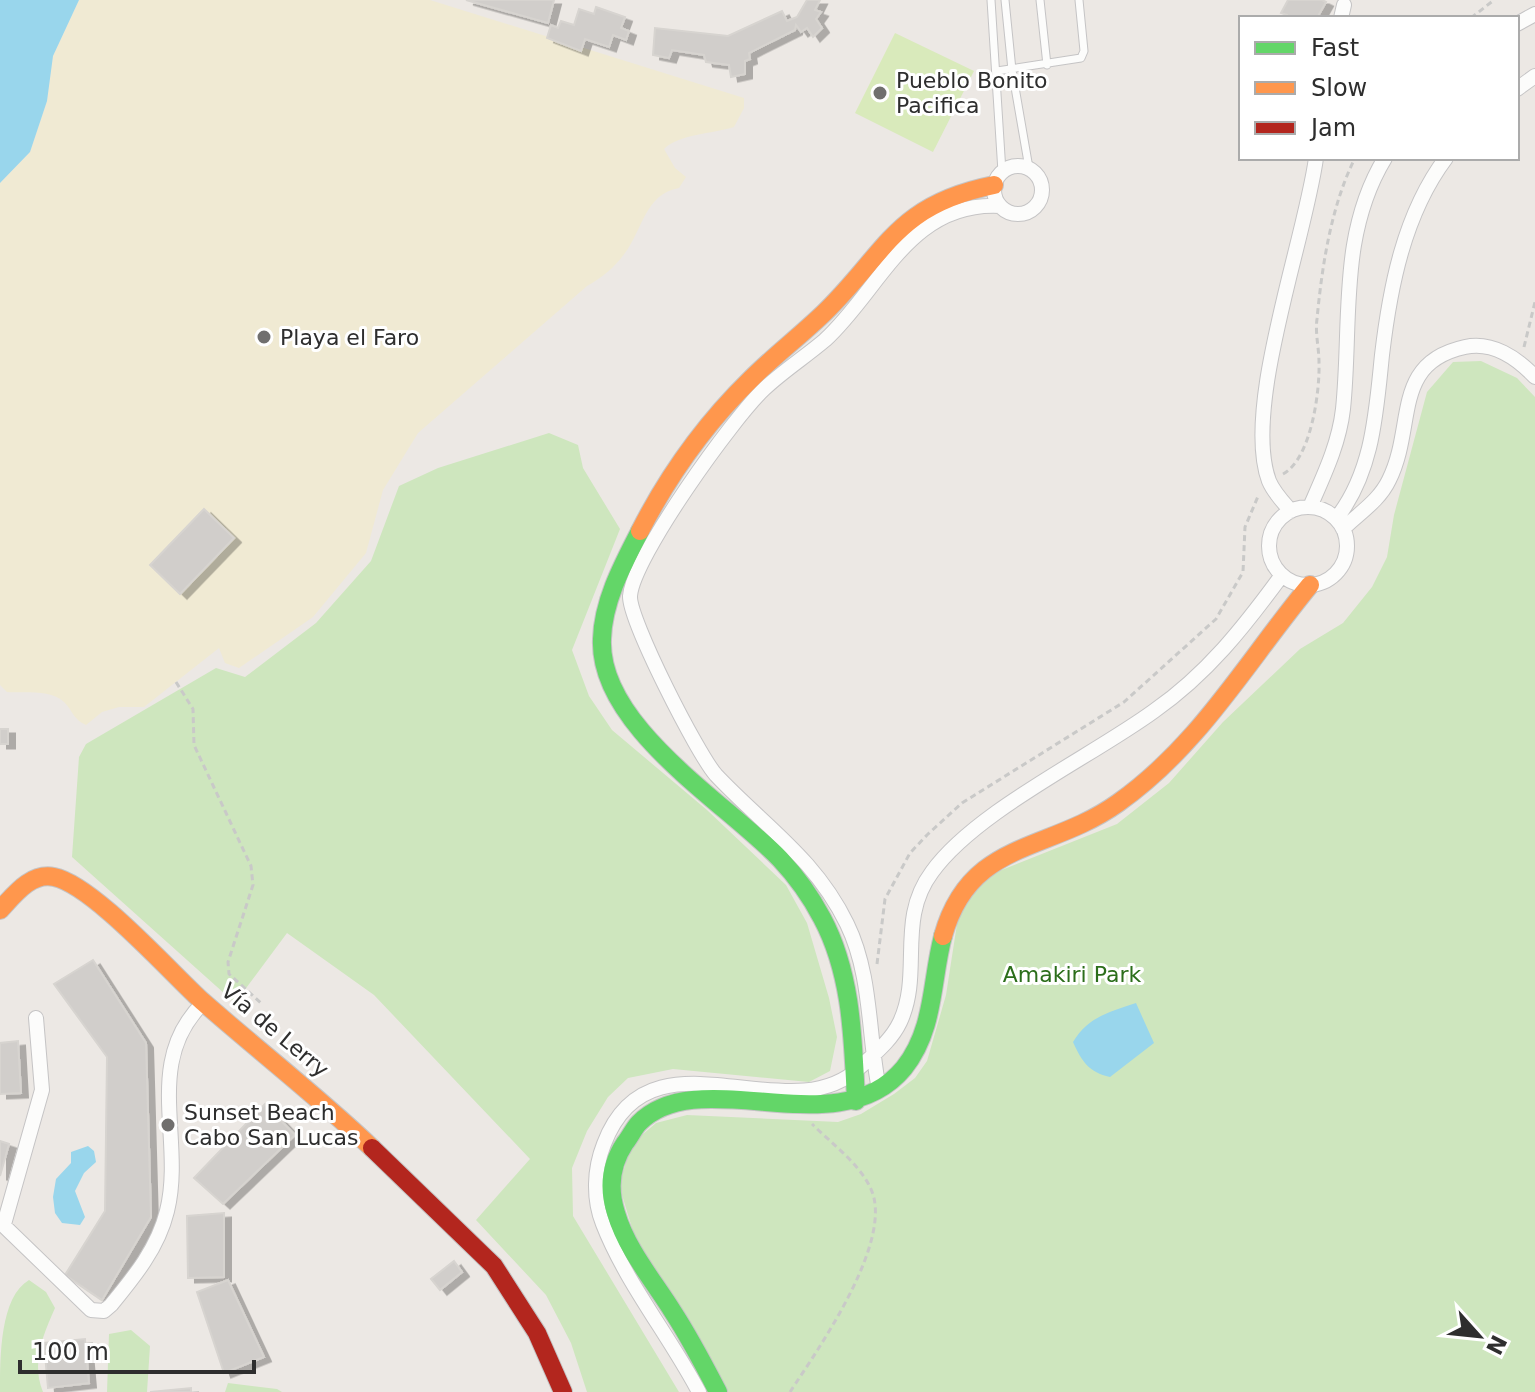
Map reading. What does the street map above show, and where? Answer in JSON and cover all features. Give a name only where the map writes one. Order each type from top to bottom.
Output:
[{"type":"street","points":[[1291,511],[1269,481],[1264,438],[1266,382],[1310,205],[1316,160]]},
{"type":"street","points":[[1310,507],[1337,442],[1343,410],[1352,247],[1366,200],[1384,160]]},
{"type":"street","points":[[718,1392],[630,1244],[611,1193],[614,1166],[628,1132],[639,1118],[656,1109],[705,1100],[795,1107],[856,1101],[879,1089],[911,1059],[929,1025],[947,922],[969,880],[1014,852],[1089,821],[1165,765],[1199,729],[1310,585],[1333,576],[1346,554],[1340,524],[1369,455],[1383,353],[1406,234],[1432,177],[1445,160]]},
{"type":"street","points":[[856,1101],[854,1035],[842,958],[817,906],[781,860],[635,719],[605,670],[600,637],[610,598],[636,537],[680,466],[716,417],[757,373],[828,310],[899,228],[956,195],[998,178],[1015,166],[1029,168],[1042,186],[1034,207],[1013,214],[1000,206],[971,208],[913,237],[888,261],[838,328],[745,408],[667,522],[637,572],[630,597],[641,638],[715,774],[812,867],[848,926],[865,986],[879,1089]]},
{"type":"street","points":[[998,178],[1000,206]]},
{"type":"street","points":[[1340,524],[1380,495],[1389,481],[1404,435],[1413,384],[1432,358],[1452,350],[1483,345],[1522,362],[1535,377]]},
{"type":"street","points":[[1310,585],[1282,575],[1274,565],[1269,540],[1281,518],[1291,511],[1310,507],[1340,524]]},
{"type":"street","points":[[699,1392],[603,1224],[596,1190],[606,1139],[626,1107],[648,1092],[691,1083],[809,1091],[835,1084],[855,1072],[891,1036],[904,1011],[912,915],[924,882],[943,858],[984,823],[1125,732],[1179,691],[1227,648],[1282,575]]},
{"type":"street","name":"Vía de Lerry","points":[[0,910],[23,885],[50,876],[79,889],[98,903],[204,1002],[310,1089],[494,1266],[525,1312],[563,1392]]},
{"type":"street","points":[[36,1018],[42,1090],[2,1223],[91,1310],[104,1311],[154,1246],[163,1223],[170,1179],[169,1069],[186,1019],[204,1002]]},
{"type":"lane","points":[[991,0],[997,71],[998,178]]},
{"type":"lane","points":[[1005,0],[1012,70],[1029,168]]},
{"type":"lane","points":[[1040,0],[1047,65]]},
{"type":"lane","points":[[997,71],[1075,61],[1083,56],[1079,0]]},
{"type":"path","points":[[1474,16],[1494,0]]},
{"type":"path","points":[[865,986],[876,970],[885,899],[910,853],[962,803],[1124,702],[1216,619],[1243,572],[1245,527],[1253,503],[1269,481],[1289,471],[1311,430],[1320,365],[1316,322],[1330,237],[1354,160]]},
{"type":"path","points":[[1522,362],[1535,302]]},
{"type":"path","points":[[176,682],[193,709],[194,745],[251,866],[253,885],[228,962],[229,974],[262,1004]]},
{"type":"path","points":[[790,1392],[851,1293],[876,1227],[874,1197],[864,1177],[795,1107]]},
{"type":"green space","points":[[895,33],[974,71],[933,152],[855,113]]},
{"type":"green space","name":"Amakiri Park","points":[[1481,361],[1517,378],[1535,397],[1535,1392],[723,1392],[635,1238],[619,1185],[636,1140],[656,1123],[687,1115],[838,1122],[861,1114],[915,1078],[927,1061],[946,995],[959,911],[975,887],[994,873],[1117,824],[1169,783],[1223,722],[1300,649],[1343,623],[1372,587],[1387,557],[1394,515],[1427,392],[1453,362]]},
{"type":"green space","points":[[549,433],[578,445],[583,468],[620,529],[572,650],[589,696],[612,730],[707,810],[786,885],[807,923],[837,1037],[830,1071],[809,1082],[673,1069],[628,1078],[608,1097],[587,1131],[572,1168],[573,1216],[679,1392],[587,1392],[571,1343],[546,1295],[476,1220],[530,1159],[374,995],[287,933],[235,1003],[72,857],[79,757],[86,744],[216,668],[245,677],[316,623],[371,561],[399,486],[438,468]]},
{"type":"green space","points":[[29,1280],[46,1292],[55,1308],[38,1360],[43,1392],[0,1392],[7,1313],[19,1288]]},
{"type":"green space","points":[[131,1330],[150,1346],[147,1392],[107,1392],[109,1334]]},
{"type":"green space","points":[[228,1383],[277,1389],[282,1392],[225,1392]]},
{"type":"sand","name":"Playa el Faro","points":[[79,0],[430,0],[744,98],[744,108],[734,127],[687,137],[664,149],[675,168],[686,177],[679,188],[659,197],[652,205],[631,244],[612,268],[587,286],[418,433],[383,490],[366,553],[313,617],[239,668],[225,663],[219,648],[144,707],[119,707],[102,712],[86,725],[59,698],[37,692],[7,692],[0,685],[0,183],[30,152],[47,101],[53,56]]},
{"type":"water","points":[[0,0],[79,0],[53,56],[47,101],[30,152],[0,183]]},
{"type":"water","points":[[1136,1003],[1154,1043],[1110,1077],[1091,1069],[1073,1042],[1092,1021]]},
{"type":"water","points":[[88,1146],[94,1151],[96,1162],[84,1173],[75,1191],[85,1217],[80,1225],[62,1223],[55,1213],[53,1197],[56,1179],[71,1163],[71,1152]]},
{"type":"building","points":[[466,0],[554,0],[548,23]]},
{"type":"building","points":[[807,0],[820,0],[815,10],[821,12],[816,19],[822,28],[813,37],[807,28],[801,32],[796,25],[795,30],[749,53],[750,59],[745,61],[745,74],[731,77],[729,65],[706,62],[704,55],[672,50],[669,58],[653,55],[655,28],[728,36],[782,11],[787,21],[797,17]]},
{"type":"building","points":[[1288,0],[1326,2],[1318,16],[1287,16],[1281,13]]},
{"type":"building","points":[[596,7],[625,17],[621,28],[629,31],[626,40],[613,35],[609,47],[585,39],[581,51],[547,38],[551,25],[558,28],[561,21],[574,25],[579,9],[594,14]]},
{"type":"building","points":[[204,509],[234,538],[180,594],[150,565]]},
{"type":"building","points":[[0,729],[8,729],[8,744],[0,744]]},
{"type":"building","points":[[93,960],[146,1043],[151,1217],[102,1300],[65,1275],[105,1211],[107,1057],[54,984]]},
{"type":"building","points":[[18,1041],[21,1093],[0,1094],[0,1043]]},
{"type":"building","points":[[265,1104],[295,1135],[223,1204],[194,1178]]},
{"type":"building","points":[[0,1141],[9,1144],[0,1176]]},
{"type":"building","points":[[224,1213],[224,1277],[188,1278],[187,1216]]},
{"type":"building","points":[[454,1261],[462,1272],[440,1290],[431,1279]]},
{"type":"building","points":[[228,1280],[264,1357],[224,1373],[197,1292]]},
{"type":"building","points":[[85,1339],[89,1383],[48,1388],[44,1343]]},
{"type":"building","points":[[191,1388],[191,1392],[150,1392]]},
{"type":"traffic: fast","points":[[640,531],[615,583],[606,611],[602,639],[606,671],[620,702],[642,732],[698,787],[780,859],[818,910],[832,939],[845,984],[852,1031],[856,1101]]},
{"type":"traffic: fast","points":[[718,1392],[621,1227],[612,1185],[620,1151],[639,1123],[665,1106],[697,1100],[732,1099],[807,1104],[843,1102],[876,1091],[904,1068],[921,1037],[931,1004],[943,936]]},
{"type":"traffic: slow","points":[[640,531],[676,470],[719,413],[824,313],[896,234],[913,218],[935,205],[994,185]]},
{"type":"traffic: slow","points":[[943,936],[955,904],[972,881],[992,864],[1091,819],[1118,803],[1174,755],[1221,701],[1310,585]]},
{"type":"traffic: slow","points":[[0,910],[30,881],[46,876],[70,883],[110,912],[202,1001],[372,1148]]},
{"type":"traffic: jam","points":[[372,1148],[494,1266],[537,1333],[563,1392]]},
{"type":"place","name":"Pueblo Bonito Pacifica","points":[[880,93]]},
{"type":"place","name":"Playa el Faro","points":[[264,337]]},
{"type":"place","name":"Sunset Beach Cabo San Lucas","points":[[168,1125]]}]
